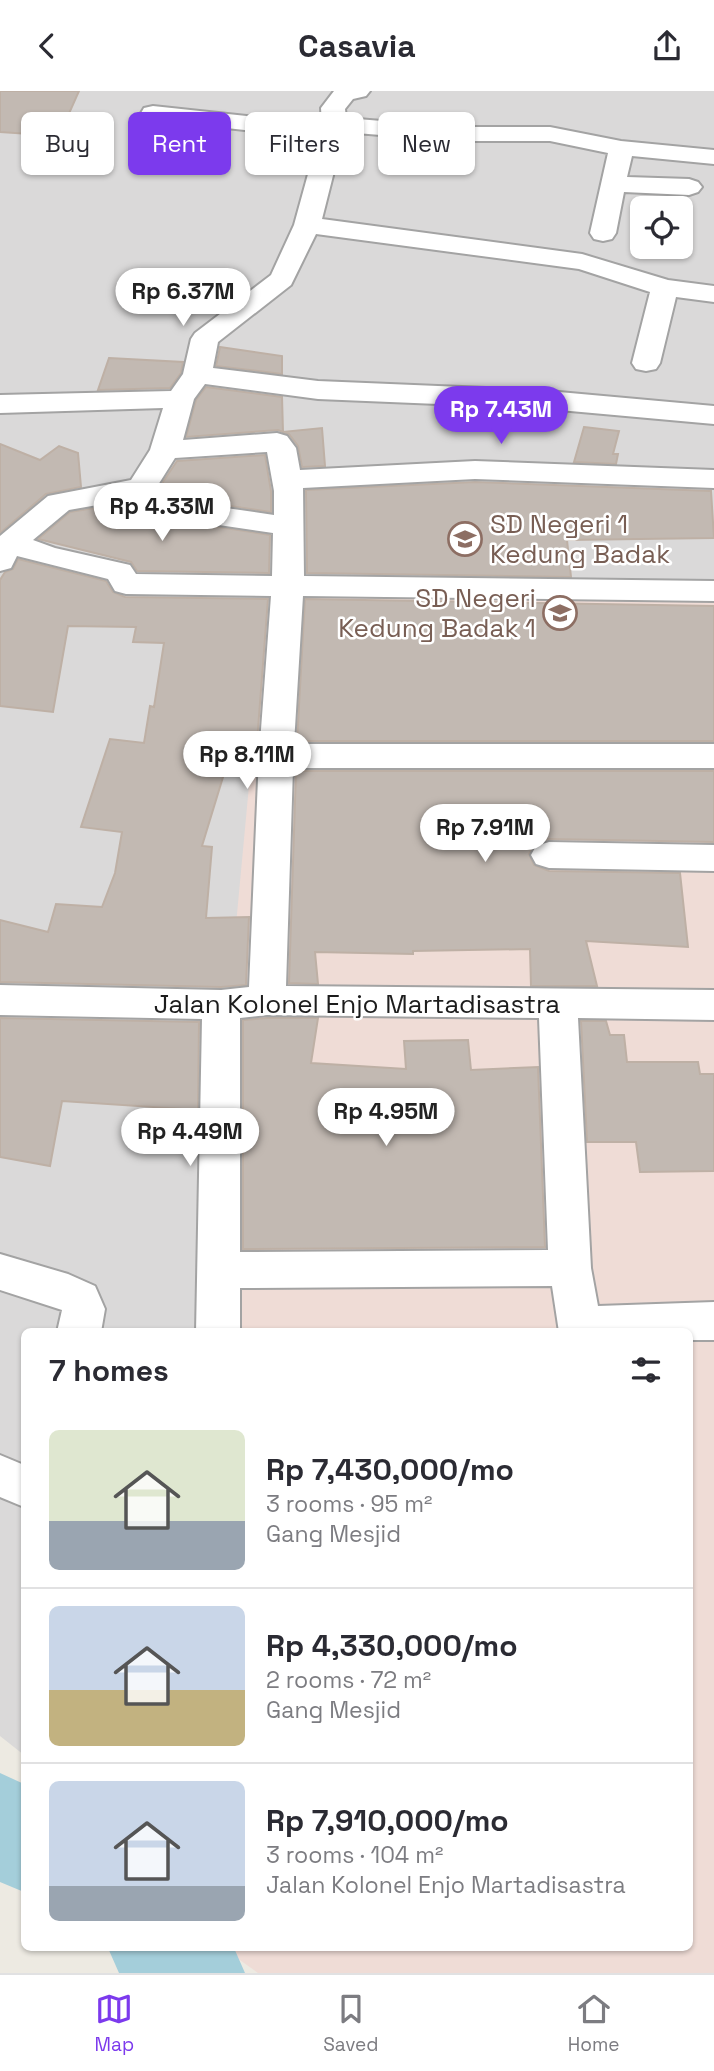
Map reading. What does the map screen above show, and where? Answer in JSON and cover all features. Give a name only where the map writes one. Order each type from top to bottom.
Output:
[{"type":"street","points":[[333,112],[345,93],[358,91]]},
{"type":"street","points":[[364,130],[453,134],[550,134],[621,148],[714,157]]},
{"type":"street","points":[[603,233],[621,148]]},
{"type":"street","points":[[4,549],[59,503],[142,487],[165,450],[180,399],[197,374],[205,339],[282,279],[307,225],[320,175]]},
{"type":"street","points":[[613,184],[689,187]]},
{"type":"street","points":[[307,225],[582,262],[665,288],[714,294]]},
{"type":"street","points":[[646,363],[665,288]]},
{"type":"street","points":[[197,374],[318,390],[537,399],[714,415]]},
{"type":"street","points":[[0,404],[180,399]]},
{"type":"street","points":[[165,450],[277,442],[287,480],[288,586],[276,756],[267,1000]]},
{"type":"street","points":[[287,480],[475,470],[714,479]]},
{"type":"street","points":[[112,494],[117,501],[287,526]]},
{"type":"street","points":[[4,549],[119,572],[127,584],[714,591]]},
{"type":"street","points":[[276,756],[714,756]]},
{"type":"street","points":[[549,855],[714,857]]},
{"type":"street","name":"Jalan Kolonel Enjo Martadisastra","points":[[0,1000],[222,1005],[267,1000],[714,1005]]},
{"type":"street","points":[[558,1004],[570,1268],[581,1328],[714,1321]]},
{"type":"street","points":[[218,1328],[222,1005]]},
{"type":"street","points":[[220,1270],[570,1268]]},
{"type":"street","points":[[0,1272],[68,1292],[80,1299],[84,1309],[80,1328]]},
{"type":"street","points":[[0,1476],[21,1485]]},
{"type":"shaded area","points":[[0,91],[714,91],[714,1973],[693,1951],[693,1328],[21,1328],[21,1753],[0,1736]]},
{"type":"shaded area","points":[[268,582],[714,585],[714,1973],[258,1973],[227,1951],[693,1951],[693,1328],[198,1328]]},
{"type":"building","points":[[0,91],[79,91],[70,112],[21,112],[21,133],[0,132]]},
{"type":"building","points":[[220,347],[282,356],[282,374],[216,366]]},
{"type":"building","points":[[109,358],[183,362],[181,373],[170,388],[98,390]]},
{"type":"building","points":[[206,387],[282,397],[283,432],[278,430],[186,437],[196,400]]},
{"type":"building","points":[[584,427],[619,431],[613,454],[618,454],[616,464],[574,462]]},
{"type":"building","points":[[322,428],[325,466],[302,467],[298,446],[289,434],[283,432]]},
{"type":"building","points":[[0,444],[40,460],[59,446],[78,453],[81,487],[46,494],[0,533]]},
{"type":"building","points":[[265,455],[271,491],[271,512],[160,496],[163,482],[177,461]]},
{"type":"building","name":"SD Negeri 1 Kedung Badak","points":[[475,482],[711,491],[714,538],[567,540],[571,577],[307,573],[306,490]]},
{"type":"building","points":[[94,508],[270,535],[269,573],[137,571],[131,562],[38,539],[70,512]]},
{"type":"building","points":[[18,559],[106,581],[113,592],[125,597],[268,599],[257,742],[234,741],[202,846],[212,847],[206,918],[249,917],[246,985],[221,987],[0,982],[0,920],[48,932],[56,904],[102,907],[115,873],[122,832],[81,827],[110,739],[144,743],[150,706],[154,707],[164,643],[133,642],[136,627],[68,626],[53,712],[0,706],[0,580],[5,572],[13,569]]},
{"type":"building","points":[[305,599],[714,606],[714,741],[297,741]]},
{"type":"building","points":[[296,771],[714,771],[714,842],[549,839],[535,843],[529,854],[534,865],[549,871],[680,873],[688,947],[586,941],[597,986],[531,986],[530,949],[413,951],[413,954],[315,952],[318,984],[289,983]]},
{"type":"building","points":[[0,1018],[199,1022],[198,1110],[62,1101],[50,1166],[0,1157]]},
{"type":"building","points":[[318,1018],[311,1063],[406,1069],[404,1041],[468,1040],[471,1070],[538,1067],[545,1247],[243,1249],[243,1020]]},
{"type":"building","points":[[581,1021],[606,1021],[610,1035],[624,1035],[627,1062],[698,1062],[700,1074],[714,1074],[714,1171],[640,1172],[636,1142],[587,1142]]},
{"type":"waterway","points":[[0,1823],[21,1840]]},
{"type":"waterway","points":[[164,1951],[193,1973]]},
{"type":"place","name":"SD Negeri 1 Kedung Badak","points":[[465,539]]},
{"type":"place","name":"SD Negeri Kedung Badak 1","points":[[560,613]]}]
